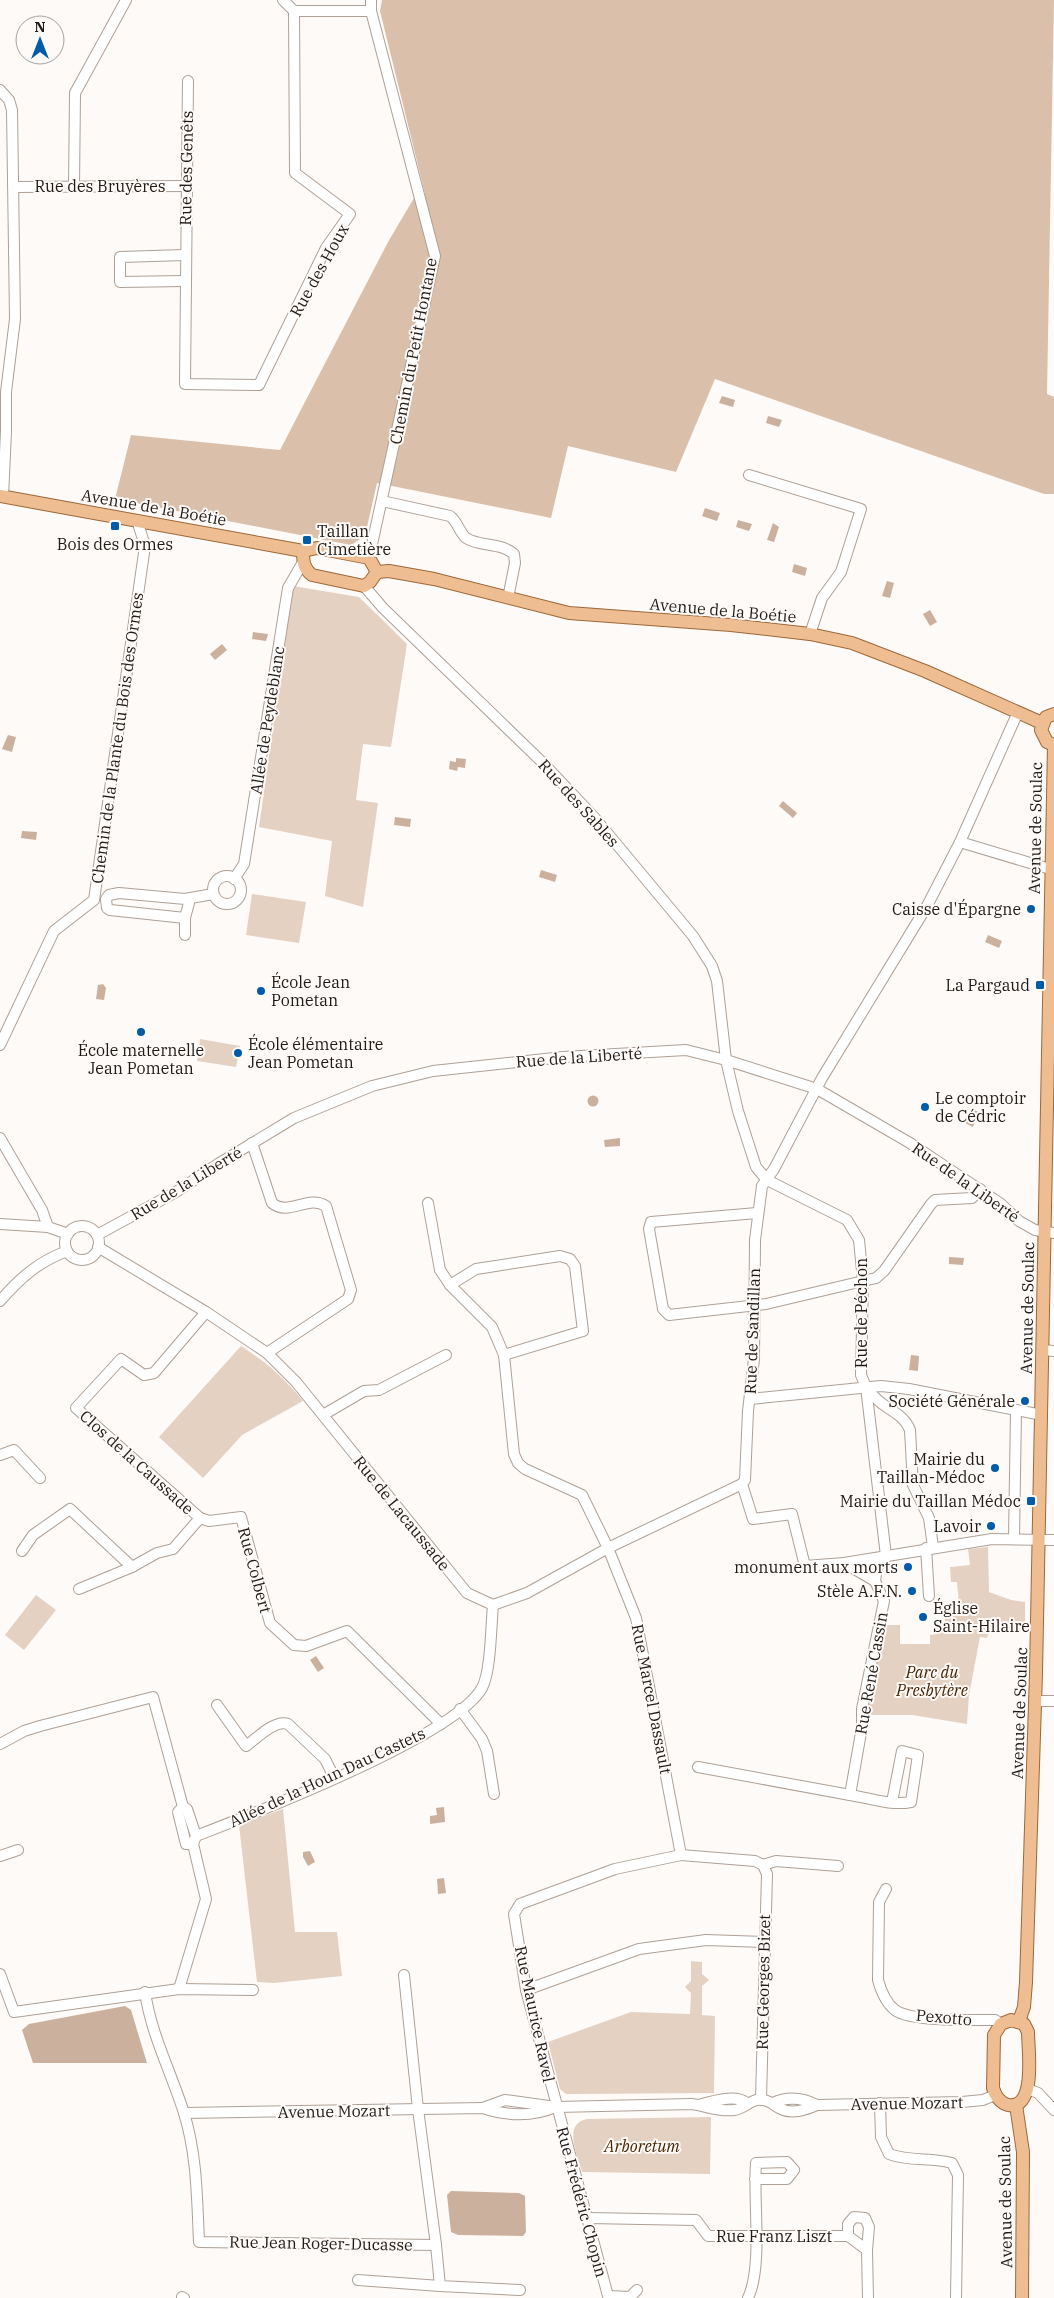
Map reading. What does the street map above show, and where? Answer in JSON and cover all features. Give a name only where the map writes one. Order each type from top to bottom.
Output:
[{"type":"main road","name":"Avenue de la Boétie","points":[[2,496],[137,520],[303,557]]},
{"type":"main road","points":[[317,548],[369,558],[383,571],[364,586],[312,575],[306,570],[303,557],[317,548]]},
{"type":"main road","name":"Avenue de la Boétie","points":[[383,571],[434,578],[569,613],[706,623],[810,634],[852,643],[925,671],[1042,723]]},
{"type":"main road","points":[[1054,714],[1046,717],[1042,723],[1042,736],[1047,742],[1054,745]]},
{"type":"main road","name":"Avenue de Soulac","points":[[1018,2020],[1024,2007],[1026,1982],[1036,1701],[1042,1415],[1048,1350],[1050,870],[1054,745]]},
{"type":"main road","points":[[1010,2020],[1018,2020],[1024,2024],[1028,2032],[1028,2090],[1022,2102],[1016,2105],[1006,2104],[995,2095],[994,2034],[1000,2024],[1010,2020]]},
{"type":"main road","name":"Avenue de Soulac","points":[[1016,2105],[1023,2152],[1022,2298]]},
{"type":"street","points":[[74,187],[75,93],[126,0]]},
{"type":"street","points":[[282,0],[294,11],[371,5]]},
{"type":"street","name":"Chemin du Petit Hontane","points":[[369,558],[435,256],[371,5]]},
{"type":"street","name":"Rue des Houx","points":[[184,384],[259,385],[326,248],[350,214],[295,173],[294,11]]},
{"type":"street","name":"Rue des Genêts","points":[[184,384],[188,81]]},
{"type":"street","points":[[0,90],[9,100],[12,110],[16,318],[6,392],[2,496]]},
{"type":"street","name":"Rue des Bruyères","points":[[14,187],[186,186]]},
{"type":"street","points":[[185,256],[120,258],[120,282],[185,280]]},
{"type":"street","points":[[749,475],[861,509],[842,572],[822,598],[810,634]]},
{"type":"street","points":[[382,500],[450,516],[457,522],[460,532],[467,539],[507,548],[514,554],[515,563],[508,598]]},
{"type":"street","name":"Chemin de la Plante du Bois des Ormes","points":[[0,1045],[54,930],[94,900],[145,546],[137,520]]},
{"type":"street","name":"Allée de Peydeblanc","points":[[234,879],[244,864],[288,588],[303,557]]},
{"type":"street","name":"Rue des Sables","points":[[364,586],[383,608],[544,764],[594,817],[693,936],[712,966],[717,982],[726,1060]]},
{"type":"street","name":"Rue de Sandillan","points":[[742,1484],[745,1480],[748,1411],[754,1359],[757,1213],[762,1186],[768,1180],[817,1089],[927,906],[960,842],[1018,712]]},
{"type":"street","points":[[960,842],[1050,870]]},
{"type":"street","points":[[229,876],[234,879],[241,889],[240,896],[228,905],[219,902],[213,894],[214,884],[220,878],[229,876]]},
{"type":"street","points":[[185,918],[110,910],[107,908],[106,899],[109,895],[118,893],[190,899],[213,894]]},
{"type":"street","points":[[185,935],[185,918],[190,899]]},
{"type":"street","name":"Rue de la Liberté","points":[[97,1235],[176,1192],[294,1118],[364,1089],[433,1071],[563,1057],[686,1050],[726,1060],[817,1089],[910,1143],[980,1189],[1019,1221],[1035,1230],[1049,1233]]},
{"type":"street","name":"Rue de Péchon","points":[[726,1060],[738,1111],[756,1167],[768,1180],[847,1220],[859,1240],[863,1281],[861,1375],[866,1387],[886,1556]]},
{"type":"street","points":[[0,1138],[42,1210],[48,1227]]},
{"type":"street","points":[[252,1143],[272,1203],[278,1208],[284,1209],[316,1201],[326,1206],[351,1290],[348,1299],[267,1353]]},
{"type":"street","points":[[757,1213],[651,1222],[649,1229],[661,1303],[663,1309],[669,1315],[754,1306],[814,1294],[876,1278],[884,1271],[935,1200],[972,1198],[980,1189]]},
{"type":"street","points":[[428,1203],[440,1270],[450,1285],[492,1327],[504,1355],[583,1331],[575,1266],[570,1259],[560,1256],[476,1269],[450,1285]]},
{"type":"street","points":[[0,1224],[48,1227],[68,1234]]},
{"type":"street","points":[[84,1226],[93,1230],[97,1235],[98,1247],[95,1254],[84,1260],[75,1259],[67,1251],[65,1239],[76,1227],[84,1226]]},
{"type":"street","name":"Rue de Lacaussade","points":[[98,1247],[206,1312],[267,1353],[296,1382],[467,1593],[493,1605]]},
{"type":"street","points":[[0,1301],[20,1277],[53,1256],[67,1251]]},
{"type":"street","name":"Clos de la Caussade","points":[[200,1518],[76,1408],[121,1359],[144,1375],[154,1372],[206,1312]]},
{"type":"street","points":[[322,1415],[364,1391],[379,1390],[446,1355]]},
{"type":"street","name":"Rue Marcel Dassault","points":[[504,1355],[514,1454],[518,1463],[525,1469],[582,1495],[608,1548],[636,1618],[680,1855]]},
{"type":"street","points":[[750,1399],[881,1386],[910,1389],[1042,1415]]},
{"type":"street","points":[[866,1387],[879,1402],[902,1417],[910,1430],[913,1485],[929,1518],[929,1596]]},
{"type":"street","points":[[1014,1538],[1016,1410]]},
{"type":"street","points":[[0,1456],[14,1450],[40,1478]]},
{"type":"street","points":[[493,1605],[527,1592],[608,1548],[742,1484],[753,1519],[792,1514],[804,1566],[844,1564],[992,1538],[1054,1540]]},
{"type":"street","points":[[22,1551],[33,1535],[70,1509],[132,1567]]},
{"type":"street","name":"Rue Colbert","points":[[200,1518],[209,1521],[241,1517],[270,1623],[294,1645],[306,1646],[347,1631],[441,1724]]},
{"type":"street","points":[[78,1589],[132,1567],[157,1553],[173,1549],[200,1518]]},
{"type":"street","points":[[844,1564],[875,1581],[877,1567],[886,1556]]},
{"type":"street","name":"Rue René Cassin","points":[[850,1795],[862,1727],[862,1710],[884,1601],[875,1581]]},
{"type":"street","name":"Allée de la Houn Dau Castets","points":[[195,1840],[390,1752],[441,1724],[482,1688],[486,1676],[493,1605]]},
{"type":"street","points":[[0,1744],[24,1731],[40,1726],[153,1697],[182,1807],[187,1809],[206,1899],[179,1989]]},
{"type":"street","points":[[1036,1701],[1054,1701]]},
{"type":"street","points":[[217,1705],[246,1746],[276,1725],[284,1722],[288,1724],[325,1759],[334,1778]]},
{"type":"street","points":[[460,1709],[482,1739],[487,1751],[494,1794]]},
{"type":"street","points":[[698,1767],[901,1804],[911,1802],[918,1754],[902,1751],[892,1802]]},
{"type":"street","points":[[0,1856],[18,1850]]},
{"type":"street","name":"Rue Maurice Ravel","points":[[556,2107],[526,1990],[514,1914],[520,1904],[615,1869],[680,1855],[754,1861],[763,1865],[776,1862],[838,1866]]},
{"type":"street","name":"Rue Georges Bizet","points":[[761,2099],[766,1874],[763,1865]]},
{"type":"street","name":"Pexotto","points":[[886,1888],[879,1902],[878,1980],[881,1992],[896,2011],[923,2018],[995,2020],[1000,2024]]},
{"type":"street","points":[[526,1990],[639,1949],[706,1940],[764,1942]]},
{"type":"street","points":[[0,1974],[14,2012],[145,1992],[179,1989],[252,1990]]},
{"type":"street","name":"Rue Jean Roger-Ducasse","points":[[184,2113],[194,2153],[199,2242],[436,2245],[418,2110],[404,1975]]},
{"type":"street","points":[[145,1992],[148,2015],[184,2113]]},
{"type":"street","points":[[1028,2090],[1038,2093],[1054,2110]]},
{"type":"street","name":"Avenue Mozart","points":[[184,2113],[483,2108],[505,2100],[556,2107],[699,2105],[714,2100],[742,2100],[747,2103],[761,2099],[773,2102],[781,2099],[805,2099],[817,2105],[968,2102],[982,2100],[995,2095]]},
{"type":"street","points":[[880,2103],[881,2137],[889,2154],[902,2159],[938,2159],[952,2163],[958,2175],[956,2298]]},
{"type":"street","name":"Rue Frédéric Chopin","points":[[556,2107],[608,2296],[630,2297],[637,2290]]},
{"type":"street","points":[[748,2298],[754,2286],[756,2235],[755,2179]]},
{"type":"street","name":"Rue Franz Liszt","points":[[848,2236],[848,2224],[854,2217],[864,2218],[869,2227],[867,2250],[868,2298],[856,2298]]},
{"type":"street","name":"Rue Franz Liszt","points":[[588,2218],[696,2220],[708,2236],[848,2236],[867,2250]]},
{"type":"street","points":[[436,2245],[440,2286]]},
{"type":"street","points":[[358,2280],[520,2290]]},
{"type":"green space","points":[[293,586],[359,597],[407,644],[391,747],[363,744],[356,800],[378,803],[363,907],[325,896],[332,841],[259,827]]},
{"type":"green space","points":[[252,894],[306,902],[299,943],[246,935]]},
{"type":"green space","points":[[200,1039],[240,1046],[236,1067],[197,1061]]},
{"type":"green space","points":[[241,1346],[274,1371],[303,1401],[242,1435],[203,1478],[159,1437]]},
{"type":"green space","name":"Parc du Presbytère","points":[[988,1547],[989,1592],[1011,1600],[1025,1602],[1025,1632],[1006,1629],[1005,1634],[989,1632],[987,1638],[980,1637],[969,1695],[967,1724],[912,1715],[863,1715],[883,1625],[900,1625],[900,1644],[930,1644],[930,1635],[937,1634],[937,1625],[945,1625],[943,1604],[959,1604],[957,1582],[951,1582],[950,1567],[970,1565],[968,1549]]},
{"type":"green space","points":[[36,1595],[56,1610],[24,1650],[5,1635]]},
{"type":"green space","points":[[283,1809],[295,1932],[337,1932],[342,1976],[274,1983],[257,1982],[239,1825]]},
{"type":"green space","points":[[691,1961],[702,1962],[702,1974],[709,1980],[702,1986],[702,2015],[715,2016],[714,2093],[566,2094],[560,2089],[548,2042],[631,2012],[690,2014],[691,1993],[685,1987],[691,1981]]},
{"type":"green space","name":"Arboretum","points":[[711,2117],[710,2174],[582,2172],[575,2149],[573,2133],[579,2122],[587,2119]]},
{"type":"shaded area","points":[[382,0],[1054,0],[1047,394],[1054,397],[1054,494],[1044,494],[715,379],[676,472],[568,446],[551,518],[377,483],[365,536],[351,545],[115,499],[131,435],[280,450],[388,242],[414,198],[425,194],[380,11]]},
{"type":"shaded area","points":[[722,396],[735,400],[733,407],[719,403]]},
{"type":"shaded area","points":[[768,416],[782,420],[779,427],[766,423]]},
{"type":"shaded area","points":[[705,508],[720,513],[717,521],[702,516]]},
{"type":"shaded area","points":[[738,520],[752,524],[749,531],[736,527]]},
{"type":"shaded area","points":[[773,523],[779,527],[774,542],[767,540]]},
{"type":"shaded area","points":[[794,564],[807,568],[805,576],[792,572]]},
{"type":"shaded area","points":[[887,581],[894,583],[890,598],[882,596]]},
{"type":"shaded area","points":[[930,610],[937,622],[930,626],[923,614]]},
{"type":"shaded area","points":[[253,632],[268,634],[266,641],[252,639]]},
{"type":"shaded area","points":[[222,644],[227,650],[215,660],[210,654]]},
{"type":"shaded area","points":[[8,735],[16,737],[12,752],[2,749]]},
{"type":"shaded area","points":[[456,758],[466,759],[465,768],[458,767],[457,771],[449,769],[450,761],[456,762]]},
{"type":"shaded area","points":[[783,801],[797,813],[793,818],[779,806]]},
{"type":"shaded area","points":[[395,817],[411,819],[410,827],[394,825]]},
{"type":"shaded area","points":[[22,831],[37,832],[36,840],[21,838]]},
{"type":"shaded area","points":[[541,870],[557,875],[555,882],[539,877]]},
{"type":"shaded area","points":[[988,935],[1002,941],[999,948],[985,942]]},
{"type":"shaded area","points":[[103,984],[106,988],[104,1000],[96,999],[98,985]]},
{"type":"shaded area","points":[[593,1095],[599,1101],[593,1107],[587,1101]]},
{"type":"shaded area","points":[[971,1109],[979,1112],[973,1127],[965,1123]]},
{"type":"shaded area","points":[[620,1138],[620,1146],[605,1147],[604,1140]]},
{"type":"shaded area","points":[[949,1257],[964,1258],[963,1265],[949,1264]]},
{"type":"shaded area","points":[[911,1355],[919,1356],[918,1371],[909,1370]]},
{"type":"shaded area","points":[[316,1656],[324,1668],[318,1672],[310,1660]]},
{"type":"shaded area","points":[[444,1807],[445,1822],[430,1824],[430,1816],[437,1815],[436,1808]]},
{"type":"shaded area","points":[[310,1851],[315,1862],[308,1866],[303,1857],[303,1852]]},
{"type":"shaded area","points":[[444,1878],[446,1893],[438,1894],[437,1879]]},
{"type":"shaded area","points":[[125,2006],[131,2010],[147,2063],[33,2063],[22,2030],[29,2024]]},
{"type":"shaded area","points":[[451,2191],[519,2193],[525,2196],[526,2232],[523,2236],[458,2235],[451,2232],[447,2195]]},
{"type":"place","name":"Bois des Ormes","points":[[115,526]]},
{"type":"place","name":"Taillan Cimetière","points":[[307,540]]},
{"type":"place","name":"Caisse d'Épargne","points":[[1031,909]]},
{"type":"place","name":"La Pargaud","points":[[1040,985]]},
{"type":"place","name":"École Jean Pometan","points":[[261,991]]},
{"type":"place","name":"École maternelle Jean Pometan","points":[[141,1032]]},
{"type":"place","name":"École élémentaire Jean Pometan","points":[[238,1053]]},
{"type":"place","name":"Le comptoir de Cédric","points":[[925,1107]]},
{"type":"place","name":"Société Générale","points":[[1025,1401]]},
{"type":"place","name":"Mairie du Taillan-Médoc","points":[[995,1468]]},
{"type":"place","name":"Mairie du Taillan Médoc","points":[[1031,1501]]},
{"type":"place","name":"Lavoir","points":[[991,1526]]},
{"type":"place","name":"monument aux morts","points":[[908,1567]]},
{"type":"place","name":"Stèle A.F.N.","points":[[912,1591]]},
{"type":"place","name":"Église Saint-Hilaire","points":[[923,1617]]}]
